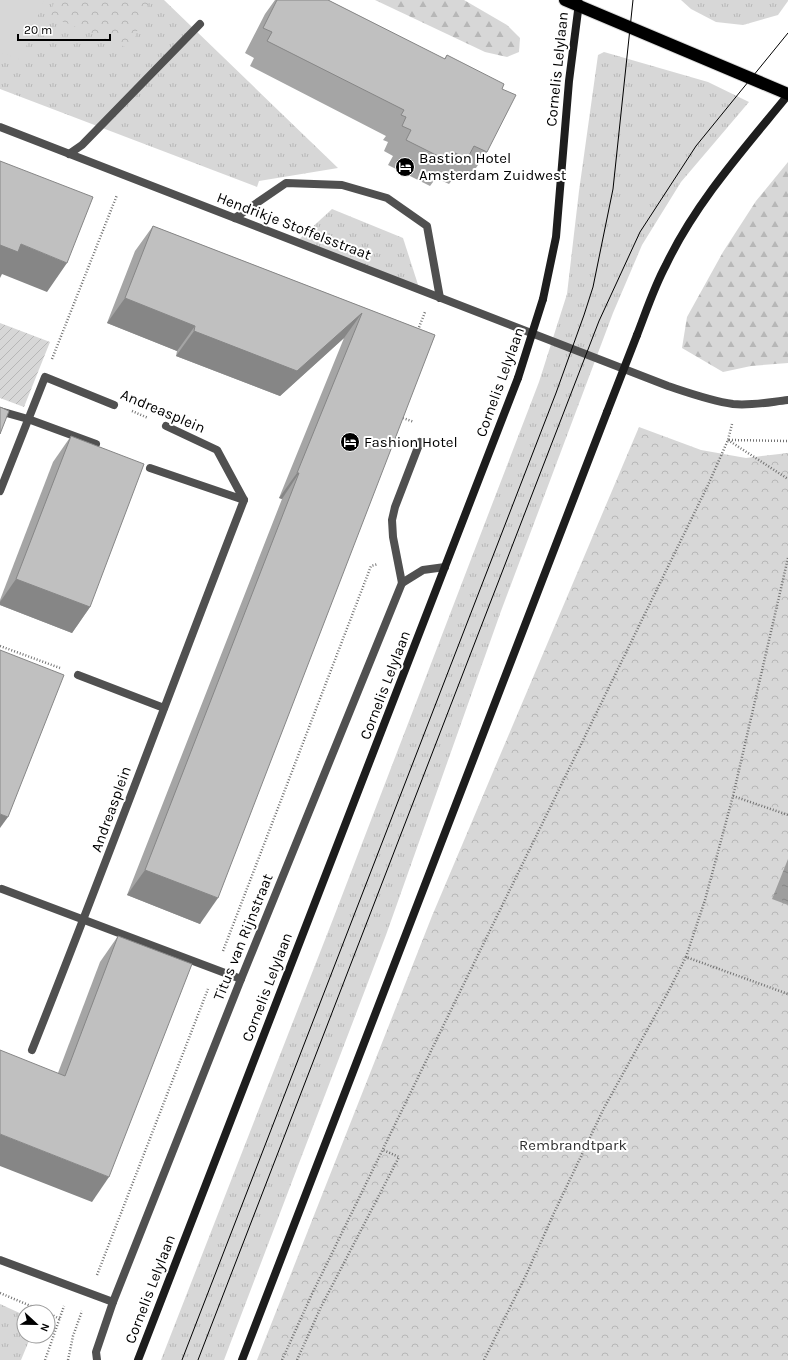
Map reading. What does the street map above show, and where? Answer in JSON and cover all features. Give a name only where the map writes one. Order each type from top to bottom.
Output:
[{"type":"highway","points":[[565,0],[579,2],[630,29],[788,95]]},
{"type":"main road","name":"Cornelis Lelylaan","points":[[138,1360],[518,378],[543,299],[556,237],[569,81],[579,2]]},
{"type":"main road","points":[[242,1360],[606,412],[666,265],[694,216],[733,162],[788,95]]},
{"type":"street","points":[[69,154],[82,145],[200,24]]},
{"type":"street","name":"Hendrikje Stoffelsstraat","points":[[0,128],[668,386],[703,398],[734,404],[756,404],[788,400]]},
{"type":"street","points":[[235,218],[286,183],[342,185],[387,198],[427,226],[440,298]]},
{"type":"street","points":[[0,491],[45,377]]},
{"type":"street","name":"Andreasplein","points":[[45,377],[114,405]]},
{"type":"street","points":[[0,411],[28,419],[96,444]]},
{"type":"street","name":"Andreasplein","points":[[32,1050],[84,920],[244,500],[217,450],[166,426]]},
{"type":"street","points":[[420,442],[395,507],[392,520],[393,537],[402,583],[423,570],[445,566]]},
{"type":"street","points":[[150,468],[244,500]]},
{"type":"street","name":"Titus van Rijnstraat","points":[[97,1360],[96,1352],[113,1302],[241,979],[402,583]]},
{"type":"street","points":[[78,675],[164,708]]},
{"type":"street","points":[[2,889],[241,979]]},
{"type":"street","points":[[0,1260],[113,1302]]},
{"type":"path","points":[[45,377],[125,176]]},
{"type":"path","points":[[416,336],[432,294]]},
{"type":"path","name":"Andreasplein","points":[[114,405],[166,426]]},
{"type":"path","points":[[728,440],[788,441]]},
{"type":"path","points":[[728,440],[788,479]]},
{"type":"path","points":[[282,1360],[312,1294],[708,485],[728,440]]},
{"type":"path","points":[[484,1360],[527,1273],[604,1108],[686,957],[705,900],[733,796],[788,558]]},
{"type":"path","points":[[0,646],[78,675]]},
{"type":"path","points":[[733,796],[788,815]]},
{"type":"path","points":[[686,957],[788,994]]},
{"type":"path","points":[[297,1360],[321,1306],[399,1157],[383,1150]]},
{"type":"path","points":[[45,1360],[71,1287]]},
{"type":"path","points":[[0,1293],[26,1304]]},
{"type":"path","points":[[56,1317],[60,1318]]},
{"type":"green space","points":[[0,0],[164,0],[338,168],[259,181],[257,187],[0,89]]},
{"type":"green space","points":[[0,0],[44,0],[21,60],[0,52]]},
{"type":"green space","points":[[55,0],[145,0],[149,2],[130,49],[49,16]]},
{"type":"green space","points":[[375,0],[464,0],[507,25],[520,38],[519,52],[507,57],[485,52]]},
{"type":"green space","points":[[681,0],[788,1],[778,15],[743,25],[716,22],[691,9]]},
{"type":"green space","points":[[604,52],[708,82],[749,102],[681,182],[642,245],[613,313],[501,611],[386,935],[224,1360],[161,1360],[335,914],[539,382],[567,294],[579,191],[598,55]]},
{"type":"green space","points":[[788,162],[788,363],[751,366],[723,372],[682,348],[687,317],[723,252],[756,201]]},
{"type":"green space","points":[[332,209],[403,238],[421,294],[294,244]]},
{"type":"green space","points":[[0,323],[50,342],[24,407],[0,398]]},
{"type":"green space","name":"Rembrandtpark","points":[[639,427],[701,450],[746,458],[788,453],[788,1360],[257,1360],[432,916]]},
{"type":"green space","points":[[0,1304],[16,1311],[16,1344],[28,1344],[21,1360],[0,1360]]},
{"type":"water","points":[[788,859],[788,905],[772,899]]},
{"type":"building","points":[[277,0],[328,0],[445,59],[447,55],[504,84],[502,89],[516,95],[487,152],[474,146],[467,159],[453,152],[448,161],[406,140],[411,130],[402,126],[406,117],[401,115],[404,110],[267,41],[272,32],[263,28]]},
{"type":"building","points":[[0,161],[93,197],[67,263],[21,244],[18,252],[0,245]]},
{"type":"building","points":[[153,226],[435,335],[218,898],[145,870],[299,473],[297,473],[362,313],[297,371],[194,331],[195,326],[125,298]]},
{"type":"building","points":[[0,407],[9,411],[0,434]]},
{"type":"building","points":[[71,436],[144,464],[90,607],[16,579]]},
{"type":"building","points":[[0,650],[64,675],[8,817],[0,814]]},
{"type":"building","points":[[118,936],[192,964],[109,1177],[0,1134],[0,1050],[65,1076]]},
{"type":"tram line","points":[[182,1360],[556,393],[584,315],[593,287],[613,189],[633,0]]},
{"type":"tram line","points":[[198,1360],[599,321],[640,232],[696,146],[788,33]]},
{"type":"place","name":"Bastion Hotel Amsterdam Zuidwest","points":[[405,167]]},
{"type":"place","name":"Fashion Hotel","points":[[350,442]]}]
